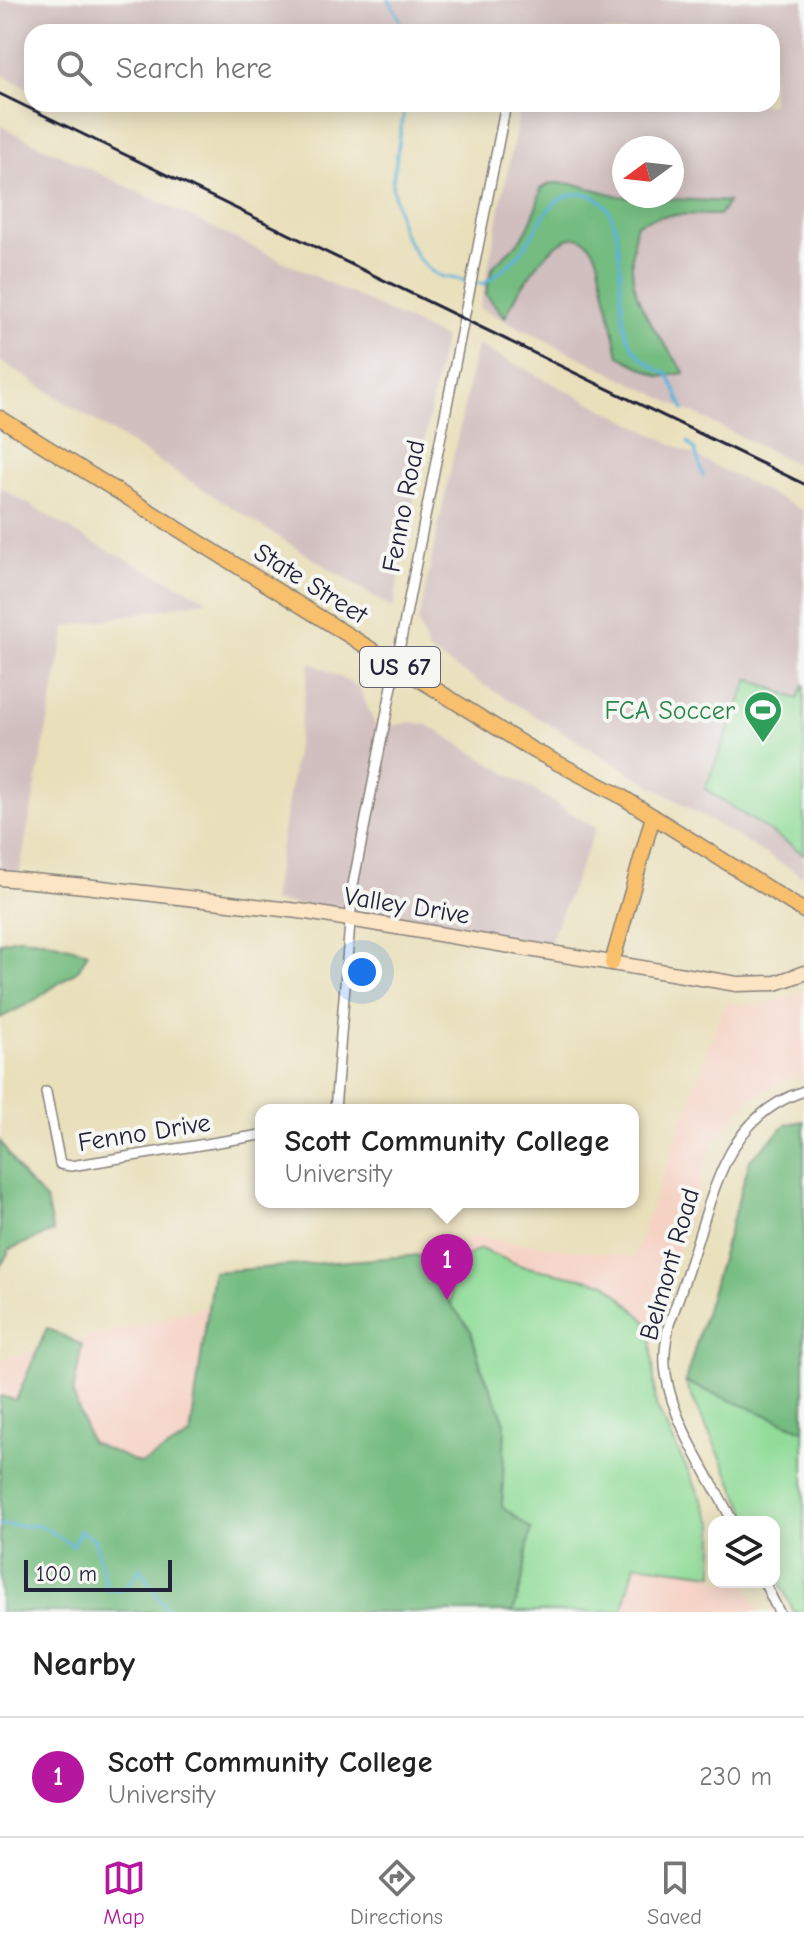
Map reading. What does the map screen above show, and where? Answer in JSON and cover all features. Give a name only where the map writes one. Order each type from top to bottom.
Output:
[{"type":"main road","name":"State Street","points":[[0,418],[531,749],[653,816],[804,911]]},
{"type":"main road","points":[[612,963],[653,816]]},
{"type":"street","name":"Fenno Road","points":[[335,1104],[353,885],[505,112]]},
{"type":"street","name":"Valley Drive","points":[[0,878],[307,912],[737,984],[776,983],[804,973]]},
{"type":"street","name":"Belmont Road","points":[[730,1516],[678,1416],[665,1372],[669,1324],[719,1173],[732,1147],[759,1116],[788,1096],[804,1091]]},
{"type":"street","name":"Fenno Drive","points":[[46,1092],[60,1164],[71,1166],[255,1136]]},
{"type":"street","points":[[767,1588],[779,1612]]},
{"type":"shaded area","points":[[0,0],[804,0],[804,468],[480,308],[519,112],[780,112],[780,24],[24,24],[24,86],[0,74]]},
{"type":"shaded area","points":[[0,126],[444,338],[393,609],[0,361]]},
{"type":"shaded area","points":[[477,345],[804,511],[804,877],[429,652],[418,623]]},
{"type":"shaded area","points":[[0,487],[88,540],[208,600],[66,627],[19,875],[0,873]]},
{"type":"shaded area","points":[[310,662],[359,687],[377,729],[411,722],[428,725],[596,828],[549,944],[272,901]]},
{"type":"shaded area","points":[[804,992],[804,1077],[784,1081],[750,1099],[712,1144],[650,1343],[652,1386],[664,1429],[710,1516],[708,1588],[747,1588],[760,1612],[0,1612],[0,1360],[476,1237],[634,1257],[724,1004],[764,1005]]},
{"type":"green space","points":[[551,183],[575,184],[612,194],[612,208],[684,208],[684,200],[728,202],[720,215],[667,215],[637,224],[632,248],[635,287],[649,321],[685,373],[660,377],[619,356],[598,259],[587,242],[575,238],[561,243],[547,255],[521,288],[505,317],[486,295],[493,267],[527,230],[541,189]]},
{"type":"green space","name":"FCA Soccer","points":[[749,679],[798,699],[804,684],[804,854],[705,789]]},
{"type":"green space","points":[[18,938],[43,940],[88,952],[79,969],[32,1002],[0,1018],[0,942]]},
{"type":"green space","points":[[804,1121],[804,1430],[685,1382],[750,1160],[787,1124]]},
{"type":"green space","points":[[0,1141],[24,1178],[46,1200],[53,1232],[10,1249],[0,1268]]},
{"type":"green space","points":[[480,1249],[522,1266],[606,1283],[650,1325],[656,1406],[710,1516],[708,1573],[635,1564],[622,1612],[513,1612],[522,1582],[502,1506],[505,1422],[481,1367],[471,1331],[452,1308],[448,1267]]},
{"type":"green space","points":[[432,1254],[430,1276],[471,1331],[481,1367],[505,1422],[502,1506],[531,1529],[522,1582],[513,1612],[0,1612],[0,1396],[16,1400],[47,1328],[82,1345],[73,1394],[90,1442],[141,1464],[190,1436],[213,1272]]},
{"type":"green space","points":[[685,1382],[804,1430],[804,1612],[794,1612],[780,1583],[780,1516],[748,1516]]},
{"type":"waterway","points":[[389,0],[400,24]]},
{"type":"waterway","points":[[404,112],[392,185],[402,231],[418,258],[440,276],[484,284],[518,256],[557,201],[567,195],[578,194],[601,201],[611,215],[617,234],[628,338],[644,360],[668,374],[684,410]]},
{"type":"waterway","points":[[688,442],[695,450],[703,476]]},
{"type":"waterway","points":[[0,1525],[42,1526],[73,1546],[80,1530],[95,1540],[107,1589],[124,1590],[140,1568],[168,1612]]},
{"type":"railway","points":[[0,94],[24,106]]},
{"type":"railway","points":[[37,112],[804,484]]},
{"type":"place","name":"FCA Soccer","points":[[763,744]]},
{"type":"place","name":"Scott Community College","points":[[447,1300]]}]
